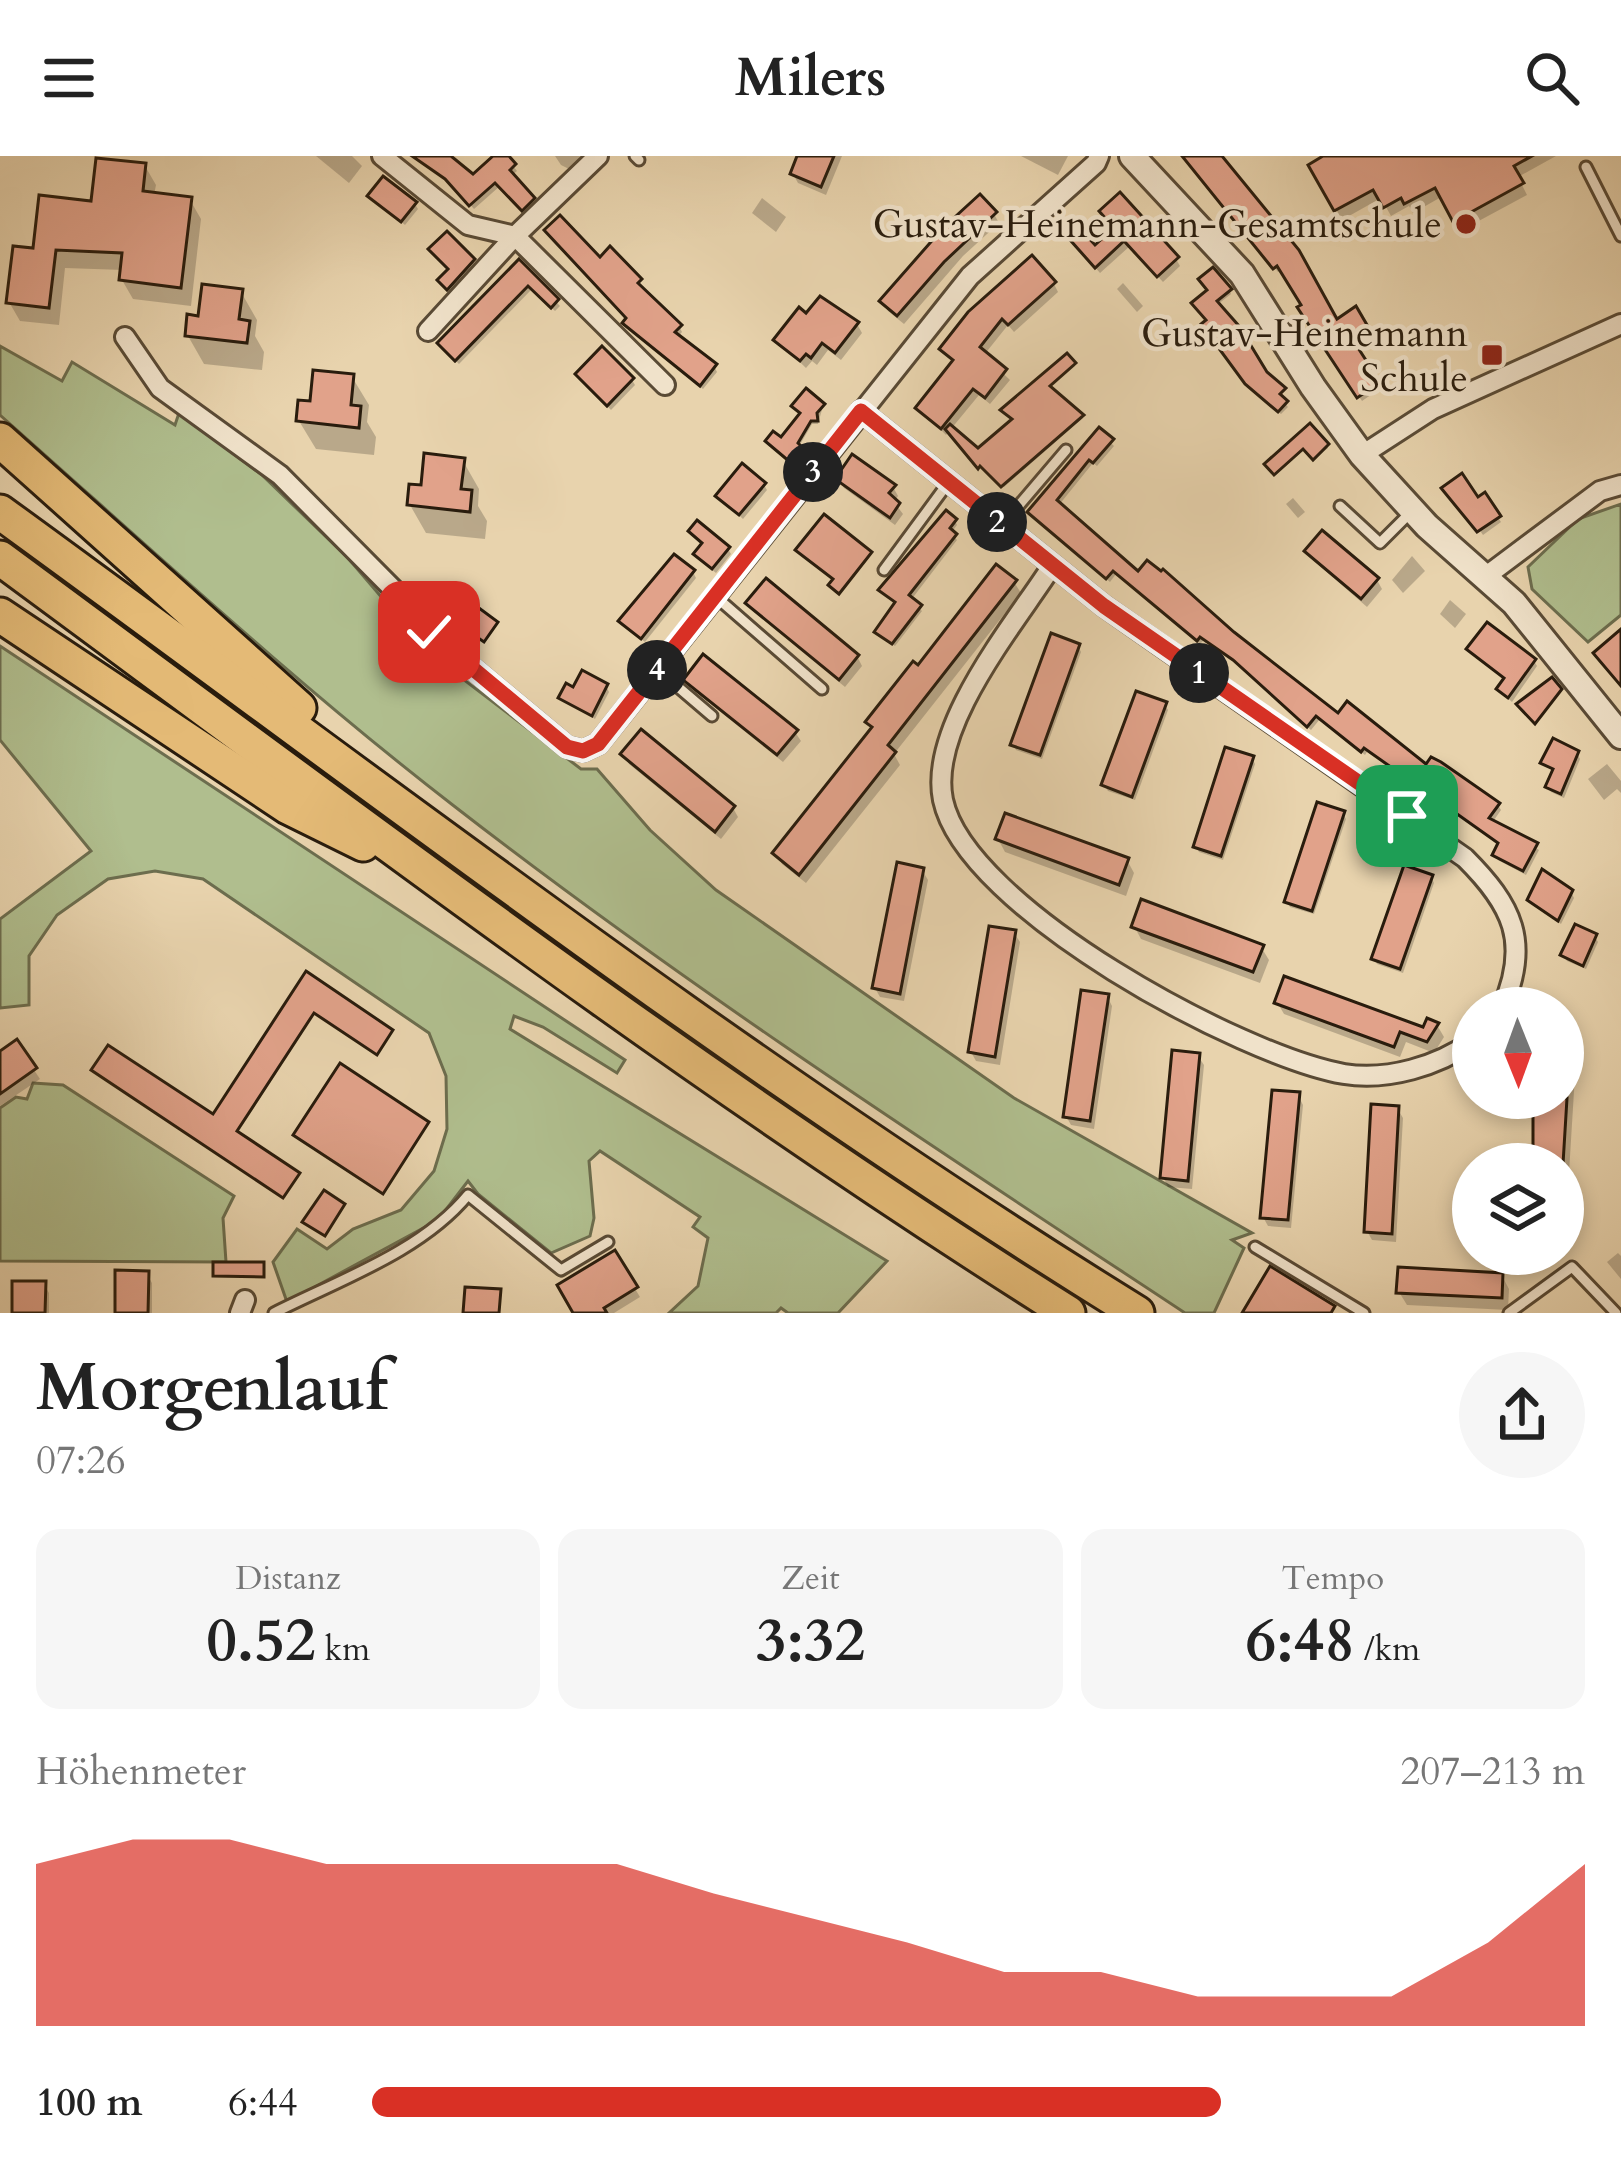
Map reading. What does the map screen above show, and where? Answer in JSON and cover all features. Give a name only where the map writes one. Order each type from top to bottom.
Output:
[{"type":"highway","points":[[0,440],[196,613],[401,804]]},
{"type":"highway","points":[[0,512],[721,1035],[1137,1313]]},
{"type":"highway","points":[[0,558],[440,883],[1068,1313]]},
{"type":"highway","points":[[0,615],[288,807],[440,883]]},
{"type":"street","points":[[382,156],[468,225],[514,236],[664,385]]},
{"type":"street","points":[[428,331],[514,236],[598,156]]},
{"type":"street","points":[[125,337],[160,388],[280,475],[404,600],[429,632],[567,747],[583,751],[598,744],[970,276],[1096,164],[1099,156]]},
{"type":"street","points":[[1132,156],[1243,274],[1313,387],[1362,454],[1412,512],[1514,604],[1621,736]]},
{"type":"street","points":[[1362,454],[1433,409],[1621,324]]},
{"type":"street","points":[[861,411],[1052,566],[1465,858],[1498,890],[1517,942],[1510,987]]},
{"type":"street","points":[[1485,577],[1600,491],[1621,485]]},
{"type":"street","points":[[1052,566],[968,699],[942,757],[943,799],[959,841],[1017,900],[1104,965],[1216,1030],[1292,1060],[1348,1075],[1398,1072],[1452,1056]]},
{"type":"lane","points":[[1586,167],[1621,236]]},
{"type":"lane","points":[[1002,526],[1066,450]]},
{"type":"lane","points":[[884,570],[948,482]]},
{"type":"lane","points":[[1340,506],[1380,543],[1412,512]]},
{"type":"lane","points":[[715,596],[822,689]]},
{"type":"lane","points":[[657,669],[712,716]]},
{"type":"lane","points":[[274,1313],[418,1238],[449,1218],[468,1195],[561,1270],[608,1242]]},
{"type":"lane","points":[[1255,1247],[1364,1313]]},
{"type":"lane","points":[[1509,1313],[1572,1268],[1616,1313]]},
{"type":"green space","points":[[0,346],[62,381],[72,362],[175,425],[179,413],[262,475],[348,558],[430,654],[581,769],[597,769],[650,830],[716,890],[1014,1098],[1252,1233],[1232,1240],[1244,1248],[1214,1313],[1185,1313],[815,1067],[632,939],[395,760],[0,415]]},
{"type":"green space","points":[[1621,504],[1621,615],[1588,642],[1532,589],[1528,567],[1578,519]]},
{"type":"green space","points":[[0,646],[625,1060],[617,1073],[543,1027],[514,1016],[510,1029],[887,1261],[838,1313],[788,1313],[781,1308],[776,1313],[669,1313],[698,1286],[708,1238],[693,1227],[700,1217],[600,1151],[589,1161],[594,1218],[590,1236],[551,1253],[468,1181],[438,1220],[287,1302],[273,1262],[297,1229],[327,1249],[353,1229],[401,1210],[434,1171],[447,1129],[446,1076],[429,1033],[203,879],[155,871],[108,879],[57,915],[29,956],[29,1005],[0,1008],[0,919],[91,851],[0,740]]},
{"type":"green space","points":[[33,1083],[63,1085],[234,1196],[223,1218],[226,1262],[0,1261],[0,1108],[16,1097],[27,1099]]},
{"type":"building","points":[[412,156],[451,156],[473,174],[493,156],[509,156],[516,164],[510,170],[535,198],[522,211],[495,183],[469,206],[445,179]]},
{"type":"building","points":[[797,156],[834,156],[821,187],[790,174]]},
{"type":"building","points":[[1182,156],[1222,156],[1299,250],[1337,319],[1356,306],[1370,330],[1353,340],[1380,382],[1357,398],[1297,307],[1301,305],[1277,266],[1273,269]]},
{"type":"building","points":[[1323,156],[1532,156],[1514,166],[1524,183],[1453,222],[1435,188],[1404,204],[1401,198],[1383,208],[1373,190],[1334,211],[1308,165]]},
{"type":"building","points":[[96,158],[146,163],[143,191],[192,197],[181,288],[119,280],[122,253],[56,250],[49,308],[6,303],[13,246],[33,248],[39,195],[91,201]]},
{"type":"building","points":[[383,176],[417,202],[401,222],[367,196]]},
{"type":"building","points":[[1120,192],[1179,257],[1157,277],[1124,241],[1095,268],[1063,232],[1074,222],[1095,245],[1114,228],[1099,211]]},
{"type":"building","points":[[980,194],[997,212],[897,316],[879,301]]},
{"type":"building","points":[[560,215],[600,257],[610,246],[642,279],[638,283],[682,325],[675,332],[717,364],[700,386],[622,323],[626,318],[544,230]]},
{"type":"building","points":[[447,231],[475,259],[447,290],[437,280],[448,269],[428,249]]},
{"type":"building","points":[[1032,255],[1056,282],[1008,325],[1002,319],[980,347],[1007,369],[985,398],[973,389],[941,429],[915,408],[953,360],[939,349],[968,312]]},
{"type":"building","points":[[519,259],[559,299],[551,308],[528,286],[455,361],[437,343]]},
{"type":"building","points":[[1213,267],[1232,289],[1217,301],[1267,372],[1286,388],[1280,394],[1288,401],[1278,412],[1245,384],[1191,303],[1207,290],[1198,279]]},
{"type":"building","points":[[202,284],[243,289],[239,319],[250,321],[247,343],[185,336],[187,314],[198,316]]},
{"type":"building","points":[[820,296],[859,322],[835,353],[822,343],[811,358],[806,354],[800,361],[773,340],[799,307],[806,313]]},
{"type":"building","points":[[602,346],[634,378],[607,406],[575,374]]},
{"type":"building","points":[[1067,353],[1076,363],[1050,386],[1084,415],[1001,487],[980,466],[978,469],[945,429],[950,424],[978,448],[1012,419],[1000,410]]},
{"type":"building","points":[[313,370],[354,374],[351,405],[361,406],[359,428],[296,421],[298,400],[310,401]]},
{"type":"building","points":[[806,388],[825,404],[790,462],[765,441],[773,431],[781,437],[800,413],[791,406]]},
{"type":"building","points":[[1310,423],[1329,444],[1313,460],[1303,449],[1274,475],[1264,464]]},
{"type":"building","points":[[1099,427],[1114,439],[1093,463],[1089,460],[1057,500],[1138,571],[1147,560],[1163,569],[1338,713],[1347,701],[1426,764],[1431,757],[1441,762],[1500,803],[1489,818],[1538,843],[1523,871],[1492,855],[1498,843],[1364,748],[1361,752],[1316,716],[1307,727],[1233,660],[1200,637],[1197,641],[1113,571],[1106,579],[1027,512]]},
{"type":"building","points":[[424,453],[465,458],[461,489],[472,490],[470,512],[407,505],[409,484],[421,485]]},
{"type":"building","points":[[852,454],[896,485],[889,493],[900,503],[890,518],[835,479]]},
{"type":"building","points":[[742,463],[766,483],[739,515],[715,496]]},
{"type":"building","points":[[1462,473],[1478,497],[1485,492],[1501,516],[1477,532],[1441,488]]},
{"type":"building","points":[[946,510],[957,519],[950,528],[957,534],[909,595],[922,605],[892,644],[874,632],[895,602],[878,590]]},
{"type":"building","points":[[824,514],[872,552],[839,594],[828,585],[833,579],[795,550]]},
{"type":"building","points":[[697,520],[730,547],[712,569],[693,554],[702,543],[688,531]]},
{"type":"building","points":[[1322,530],[1379,578],[1361,599],[1304,551]]},
{"type":"building","points":[[674,554],[695,570],[641,639],[618,621]]},
{"type":"building","points":[[996,564],[1017,580],[888,745],[896,752],[799,875],[772,853],[872,727],[865,722],[913,661],[918,665]]},
{"type":"building","points":[[766,578],[859,655],[839,680],[745,603]]},
{"type":"building","points":[[460,594],[498,622],[484,642],[445,615]]},
{"type":"building","points":[[1487,622],[1536,659],[1508,698],[1496,689],[1504,678],[1466,649]]},
{"type":"building","points":[[1621,629],[1621,686],[1593,653]]},
{"type":"building","points":[[1051,633],[1080,644],[1040,755],[1010,745]]},
{"type":"building","points":[[703,654],[798,730],[777,755],[683,680]]},
{"type":"building","points":[[582,670],[608,684],[592,716],[558,698],[566,683],[573,687]]},
{"type":"building","points":[[1552,677],[1562,689],[1535,724],[1516,704]]},
{"type":"building","points":[[1136,691],[1167,702],[1132,797],[1101,785]]},
{"type":"building","points":[[641,729],[735,806],[715,832],[620,754]]},
{"type":"building","points":[[1553,738],[1579,751],[1561,794],[1545,787],[1553,769],[1540,763]]},
{"type":"building","points":[[1225,747],[1254,756],[1221,856],[1193,847]]},
{"type":"building","points":[[1317,802],[1345,811],[1312,911],[1284,902]]},
{"type":"building","points":[[1005,813],[1129,858],[1119,885],[995,839]]},
{"type":"building","points":[[897,862],[924,868],[900,994],[872,988]]},
{"type":"building","points":[[1404,865],[1433,875],[1400,969],[1371,959]]},
{"type":"building","points":[[1542,869],[1573,890],[1558,921],[1527,900]]},
{"type":"building","points":[[1141,899],[1264,945],[1253,972],[1131,927]]},
{"type":"building","points":[[1575,924],[1597,934],[1583,966],[1560,955]]},
{"type":"building","points":[[989,926],[1016,930],[995,1057],[968,1052]]},
{"type":"building","points":[[306,971],[393,1030],[377,1055],[314,1013],[237,1131],[300,1173],[283,1198],[91,1070],[108,1045],[213,1114]]},
{"type":"building","points":[[1284,976],[1423,1027],[1427,1018],[1439,1023],[1427,1042],[1400,1032],[1394,1047],[1274,1003]]},
{"type":"building","points":[[1081,990],[1109,994],[1090,1121],[1063,1117]]},
{"type":"building","points":[[17,1039],[37,1068],[0,1094],[0,1051]]},
{"type":"building","points":[[1172,1050],[1200,1053],[1188,1181],[1160,1178]]},
{"type":"building","points":[[340,1063],[429,1122],[383,1194],[293,1135]]},
{"type":"building","points":[[1272,1090],[1300,1092],[1288,1220],[1260,1218]]},
{"type":"building","points":[[1371,1104],[1399,1106],[1392,1234],[1364,1232]]},
{"type":"building","points":[[1533,1119],[1566,1119],[1564,1143],[1533,1143]]},
{"type":"building","points":[[324,1190],[345,1204],[325,1236],[302,1222]]},
{"type":"building","points":[[615,1250],[638,1287],[604,1308],[607,1313],[573,1313],[557,1285]]},
{"type":"building","points":[[213,1262],[264,1262],[264,1277],[213,1276]]},
{"type":"building","points":[[1270,1266],[1335,1306],[1331,1313],[1242,1313]]},
{"type":"building","points":[[1398,1267],[1452,1270],[1452,1275],[1503,1275],[1502,1298],[1396,1293]]},
{"type":"building","points":[[115,1270],[149,1271],[148,1313],[115,1313]]},
{"type":"building","points":[[12,1281],[46,1281],[45,1313],[12,1313]]},
{"type":"building","points":[[465,1287],[501,1289],[499,1313],[463,1313]]},
{"type":"place","name":"Gustav-Heinemann-Gesamtschule","points":[[1466,224]]},
{"type":"place","name":"Gustav-Heinemann Schule","points":[[1492,355]]},
{"type":"route","points":[[429,632],[567,747],[583,751],[598,744],[861,411],[1104,606],[1407,816]]}]
